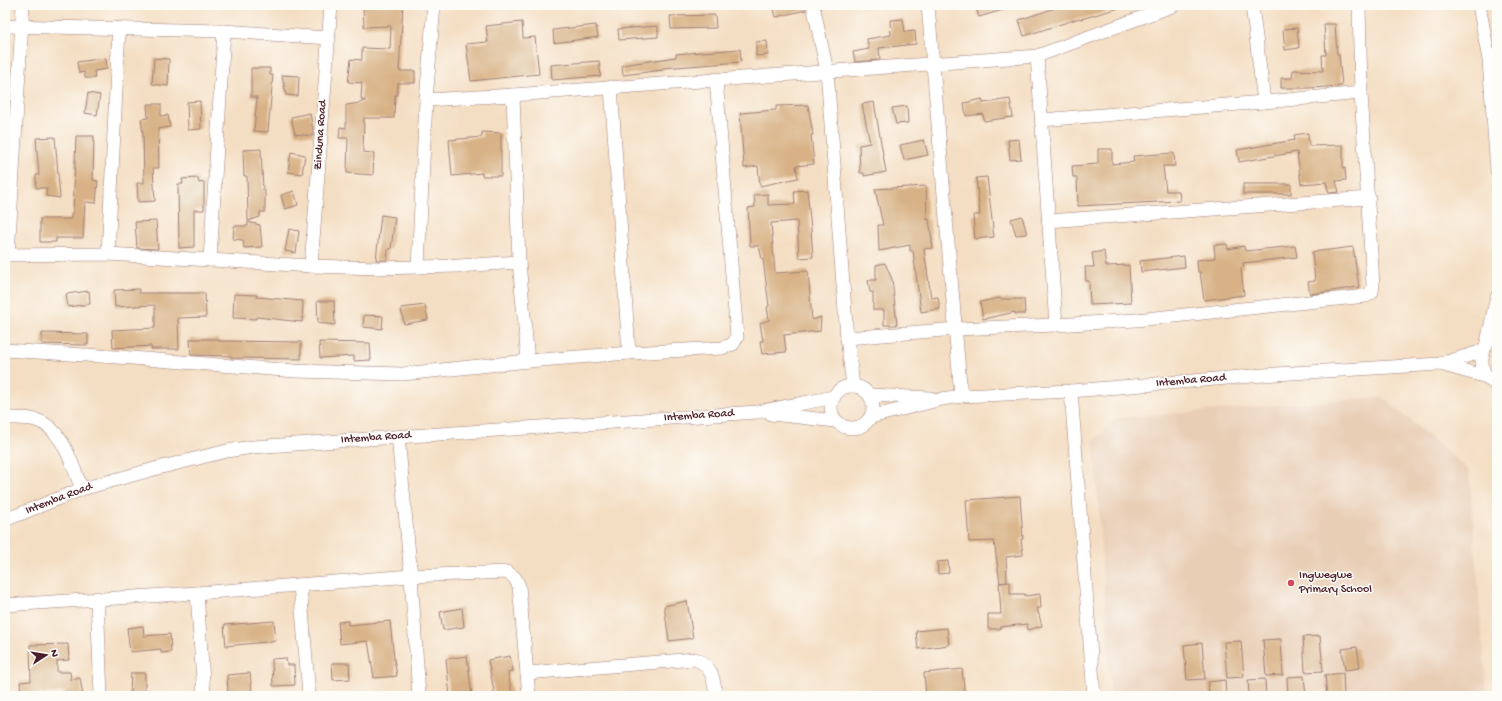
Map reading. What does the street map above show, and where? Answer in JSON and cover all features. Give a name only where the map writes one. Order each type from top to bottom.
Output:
[{"type":"street","points":[[22,5],[10,128],[7,255],[108,254],[311,266],[379,268],[519,262]]},
{"type":"street","name":"Zinduna Road","points":[[311,266],[331,5]]},
{"type":"street","points":[[418,267],[426,100],[434,5]]},
{"type":"street","points":[[813,5],[827,70],[847,338],[853,386]]},
{"type":"street","points":[[928,5],[961,396]]},
{"type":"street","points":[[426,100],[513,95],[827,70],[1037,56],[1175,5]]},
{"type":"street","points":[[1252,5],[1264,102]]},
{"type":"street","points":[[847,338],[956,329],[1056,326],[1143,319],[1366,296],[1372,292],[1373,285],[1369,198],[1361,93],[1358,5]]},
{"type":"street","points":[[1480,5],[1489,60],[1497,171]]},
{"type":"street","points":[[5,26],[224,31],[329,38]]},
{"type":"street","points":[[108,254],[119,28]]},
{"type":"street","points":[[210,260],[224,31]]},
{"type":"street","points":[[1037,56],[1056,326]]},
{"type":"street","points":[[5,350],[295,371],[403,374],[528,361],[629,353],[722,348],[733,344],[737,337],[716,79]]},
{"type":"street","points":[[611,87],[629,353]]},
{"type":"street","points":[[1041,120],[1361,93]]},
{"type":"street","points":[[513,95],[519,262],[528,361]]},
{"type":"street","points":[[1048,221],[1369,198]]},
{"type":"street","points":[[1487,377],[1482,364],[1497,297]]},
{"type":"street","points":[[1440,364],[1485,347],[1497,333]]},
{"type":"street","points":[[1440,364],[1487,377],[1497,386]]},
{"type":"street","name":"Intemba Road","points":[[942,399],[961,396],[1071,391],[1276,374],[1440,364]]},
{"type":"street","points":[[836,421],[831,409],[834,397],[842,388],[853,386],[863,388],[870,395],[874,406],[871,417]]},
{"type":"street","points":[[1071,391],[1094,696]]},
{"type":"street","points":[[870,395],[942,399]]},
{"type":"street","points":[[757,412],[834,397]]},
{"type":"street","points":[[757,412],[836,421],[847,428],[861,426],[871,417],[942,399]]},
{"type":"street","name":"Intemba Road","points":[[5,520],[82,489],[166,466],[253,447],[757,412]]},
{"type":"street","points":[[5,418],[34,420],[48,425],[59,436],[82,489]]},
{"type":"street","points":[[398,436],[419,696]]},
{"type":"street","points":[[5,605],[97,598],[197,593],[410,576],[507,572],[515,578],[519,586],[529,696]]},
{"type":"street","points":[[300,585],[309,696]]},
{"type":"street","points":[[197,593],[204,696]]},
{"type":"street","points":[[97,598],[101,696]]},
{"type":"street","points":[[527,673],[695,659],[704,662],[711,672],[716,696]]},
{"type":"shaded area","name":"Ingwegwe Primary School","points":[[1382,397],[1469,470],[1487,696],[1111,696],[1094,441],[1116,418]]},
{"type":"building","points":[[363,5],[403,5],[399,71],[415,71],[415,83],[398,83],[397,95],[395,95],[394,118],[364,118],[363,152],[374,153],[373,175],[347,173],[348,138],[339,138],[340,127],[346,128],[346,105],[365,101],[361,100],[362,83],[348,82],[351,59],[362,60],[362,48],[390,49],[391,26],[364,27]]},
{"type":"building","points":[[773,5],[805,5],[806,10],[776,17]]},
{"type":"building","points":[[975,5],[1008,5],[1009,8],[979,17]]},
{"type":"building","points":[[1064,5],[1118,5],[1119,8],[1081,19],[1080,18],[1024,36],[1019,20]]},
{"type":"building","points":[[715,15],[716,28],[671,29],[670,16]]},
{"type":"building","points":[[903,19],[905,32],[915,31],[916,44],[879,48],[880,60],[855,62],[853,52],[869,49],[867,39],[891,35],[890,20]]},
{"type":"building","points":[[522,22],[523,38],[535,37],[539,74],[471,81],[466,44],[488,42],[486,26]]},
{"type":"building","points":[[1324,24],[1335,24],[1337,54],[1339,54],[1342,86],[1281,88],[1281,78],[1292,78],[1293,70],[1323,71],[1322,55],[1326,55]]},
{"type":"building","points":[[596,25],[598,37],[554,43],[553,30]]},
{"type":"building","points":[[658,26],[658,37],[619,40],[618,29]]},
{"type":"building","points":[[1297,28],[1299,48],[1285,50],[1283,29]]},
{"type":"building","points":[[767,41],[768,55],[756,56],[756,42]]},
{"type":"building","points":[[740,49],[741,62],[663,68],[663,70],[623,75],[622,65],[676,57],[676,54]]},
{"type":"building","points":[[106,58],[107,69],[94,71],[95,78],[85,78],[84,72],[79,73],[77,62]]},
{"type":"building","points":[[154,58],[169,59],[168,86],[152,84]]},
{"type":"building","points":[[599,61],[601,76],[552,80],[551,65]]},
{"type":"building","points":[[251,68],[270,68],[270,75],[273,75],[268,132],[254,131],[257,97],[251,97]]},
{"type":"building","points":[[282,75],[299,76],[298,96],[286,95]]},
{"type":"building","points":[[88,93],[100,95],[97,115],[85,113]]},
{"type":"building","points":[[982,99],[983,103],[1010,99],[1013,117],[984,121],[983,114],[966,116],[964,103]]},
{"type":"building","points":[[200,101],[201,129],[188,130],[187,102]]},
{"type":"building","points":[[874,102],[886,172],[864,176],[864,173],[860,173],[859,145],[870,143],[862,104]]},
{"type":"building","points":[[147,104],[161,104],[161,116],[168,115],[170,127],[158,129],[159,168],[153,168],[155,201],[138,202],[137,183],[144,183],[143,134],[141,119],[148,118]]},
{"type":"building","points":[[808,105],[813,135],[811,135],[814,164],[796,166],[798,178],[760,186],[758,166],[744,168],[740,113],[776,110],[776,106]]},
{"type":"building","points":[[907,106],[908,123],[896,124],[892,108]]},
{"type":"building","points":[[310,113],[313,136],[295,134],[291,117]]},
{"type":"building","points":[[482,132],[501,133],[501,176],[482,176],[482,173],[452,176],[449,140],[482,137]]},
{"type":"building","points":[[1308,133],[1309,146],[1343,145],[1343,168],[1345,168],[1346,180],[1336,181],[1339,192],[1329,193],[1326,182],[1301,184],[1297,152],[1239,162],[1237,150],[1295,140],[1294,135]]},
{"type":"building","points":[[76,136],[94,136],[93,180],[98,181],[96,203],[85,202],[83,238],[56,238],[56,242],[40,242],[40,219],[71,219],[71,214],[73,214]]},
{"type":"building","points":[[55,137],[60,198],[46,196],[47,188],[36,188],[36,175],[39,175],[36,138]]},
{"type":"building","points":[[1019,139],[1021,159],[1010,160],[1008,140]]},
{"type":"building","points":[[924,140],[928,155],[904,160],[900,145]]},
{"type":"building","points":[[261,149],[263,190],[265,190],[265,212],[260,212],[260,217],[248,221],[247,176],[244,176],[243,150]]},
{"type":"building","points":[[1098,149],[1112,149],[1112,164],[1134,162],[1133,156],[1174,153],[1175,166],[1163,166],[1166,191],[1179,191],[1180,201],[1078,206],[1077,177],[1073,177],[1072,166],[1098,164]]},
{"type":"building","points":[[291,152],[305,155],[302,174],[288,172]]},
{"type":"building","points":[[987,177],[994,237],[975,239],[973,215],[980,215],[976,178]]},
{"type":"building","points":[[198,178],[199,183],[204,182],[204,210],[194,210],[194,247],[179,248],[178,184],[183,184],[182,179]]},
{"type":"building","points":[[1243,184],[1291,184],[1291,194],[1243,194]]},
{"type":"building","points":[[926,186],[927,220],[929,219],[933,248],[924,249],[931,298],[938,297],[940,309],[921,312],[913,251],[910,251],[910,245],[879,251],[878,225],[883,225],[875,189]]},
{"type":"building","points":[[807,190],[813,257],[799,258],[797,221],[771,223],[775,273],[808,271],[812,320],[821,317],[820,331],[784,335],[786,352],[762,354],[760,341],[763,341],[760,323],[769,320],[767,307],[769,306],[763,259],[759,246],[750,246],[748,208],[755,207],[754,195],[768,194],[768,205],[795,204],[794,191]]},
{"type":"building","points":[[294,191],[298,205],[285,209],[281,195]]},
{"type":"building","points":[[381,215],[395,217],[391,249],[388,249],[387,260],[376,260]]},
{"type":"building","points":[[1022,216],[1027,234],[1016,235],[1011,219]]},
{"type":"building","points":[[156,221],[158,249],[137,248],[135,222]]},
{"type":"building","points":[[248,222],[260,225],[262,247],[244,248],[243,240],[233,239],[234,226],[248,226]]},
{"type":"building","points":[[289,229],[299,231],[296,253],[285,251]]},
{"type":"building","points":[[1227,244],[1228,249],[1244,246],[1245,251],[1295,246],[1297,257],[1243,263],[1244,267],[1241,268],[1244,295],[1204,300],[1197,260],[1215,258],[1214,245]]},
{"type":"building","points":[[1353,247],[1359,287],[1310,294],[1308,282],[1315,281],[1312,252]]},
{"type":"building","points":[[1104,251],[1106,266],[1129,265],[1131,303],[1090,305],[1089,281],[1086,281],[1085,267],[1094,267],[1092,253]]},
{"type":"building","points":[[1184,256],[1185,267],[1141,272],[1140,261]]},
{"type":"building","points":[[885,263],[892,279],[897,325],[884,325],[884,310],[873,310],[873,292],[870,292],[868,280],[876,280],[876,265]]},
{"type":"building","points":[[139,289],[139,293],[205,293],[206,317],[178,318],[179,349],[151,349],[151,346],[113,348],[112,330],[155,328],[155,305],[115,307],[114,290]]},
{"type":"building","points":[[89,291],[90,304],[68,307],[66,294]]},
{"type":"building","points":[[234,294],[257,295],[257,297],[303,301],[302,322],[256,317],[256,319],[233,318]]},
{"type":"building","points":[[1000,298],[1024,299],[1025,314],[1015,314],[1015,312],[983,319],[980,302]]},
{"type":"building","points":[[317,301],[334,301],[335,325],[318,323]]},
{"type":"building","points":[[425,305],[428,320],[404,324],[401,308]]},
{"type":"building","points":[[364,315],[383,316],[382,329],[363,327]]},
{"type":"building","points":[[42,333],[88,334],[88,345],[42,344]]},
{"type":"building","points":[[190,339],[218,339],[218,341],[301,342],[301,359],[231,358],[231,356],[191,355]]},
{"type":"building","points":[[319,342],[370,343],[371,360],[354,361],[354,356],[320,358]]},
{"type":"building","points":[[1020,496],[1023,555],[1006,557],[1007,582],[1000,583],[994,541],[969,542],[966,500]]},
{"type":"building","points":[[948,561],[949,573],[938,574],[937,562]]},
{"type":"building","points":[[1010,582],[1010,594],[1025,594],[1025,596],[1040,594],[1041,608],[1037,608],[1042,626],[1028,630],[1027,624],[1000,627],[1000,629],[988,629],[988,614],[1001,614],[999,583]]},
{"type":"building","points":[[687,601],[693,638],[669,641],[664,606]]},
{"type":"building","points":[[462,608],[464,627],[443,630],[440,612]]},
{"type":"building","points":[[274,621],[276,641],[226,646],[224,625]]},
{"type":"building","points":[[348,621],[348,625],[390,621],[397,676],[374,678],[368,641],[340,644],[338,622]]},
{"type":"building","points":[[143,626],[144,636],[170,634],[171,652],[161,653],[161,649],[130,652],[127,628]]},
{"type":"building","points":[[947,628],[949,645],[918,649],[916,631]]},
{"type":"building","points":[[1320,636],[1323,671],[1305,672],[1303,637]]},
{"type":"building","points":[[1281,639],[1283,675],[1266,676],[1263,640]]},
{"type":"building","points":[[1241,641],[1244,677],[1227,678],[1224,642]]},
{"type":"building","points":[[1202,643],[1205,679],[1187,680],[1184,645]]},
{"type":"building","points":[[68,644],[69,660],[57,661],[57,672],[70,672],[71,680],[80,678],[83,696],[65,696],[65,692],[37,694],[38,696],[21,695],[20,682],[31,681],[30,645]]},
{"type":"building","points":[[1357,647],[1360,668],[1345,670],[1342,649]]},
{"type":"building","points":[[467,656],[472,696],[450,696],[446,659]]},
{"type":"building","points":[[510,656],[513,671],[508,672],[512,695],[495,696],[488,660]]},
{"type":"building","points":[[286,658],[287,665],[294,665],[295,685],[273,686],[272,659]]},
{"type":"building","points":[[332,663],[349,663],[350,679],[333,680]]},
{"type":"building","points":[[962,669],[965,696],[926,696],[924,673]]},
{"type":"building","points":[[131,673],[145,673],[145,694],[130,694]]},
{"type":"building","points":[[250,673],[252,692],[228,694],[227,675]]},
{"type":"building","points":[[1343,673],[1344,696],[1327,696],[1325,675]]},
{"type":"building","points":[[1304,676],[1306,696],[1288,696],[1287,677]]},
{"type":"building","points":[[1265,679],[1266,696],[1249,696],[1248,680]]},
{"type":"building","points":[[1225,680],[1226,696],[1209,696],[1208,682]]},
{"type":"place","name":"Ingwegwe Primary School","points":[[1291,583]]}]
